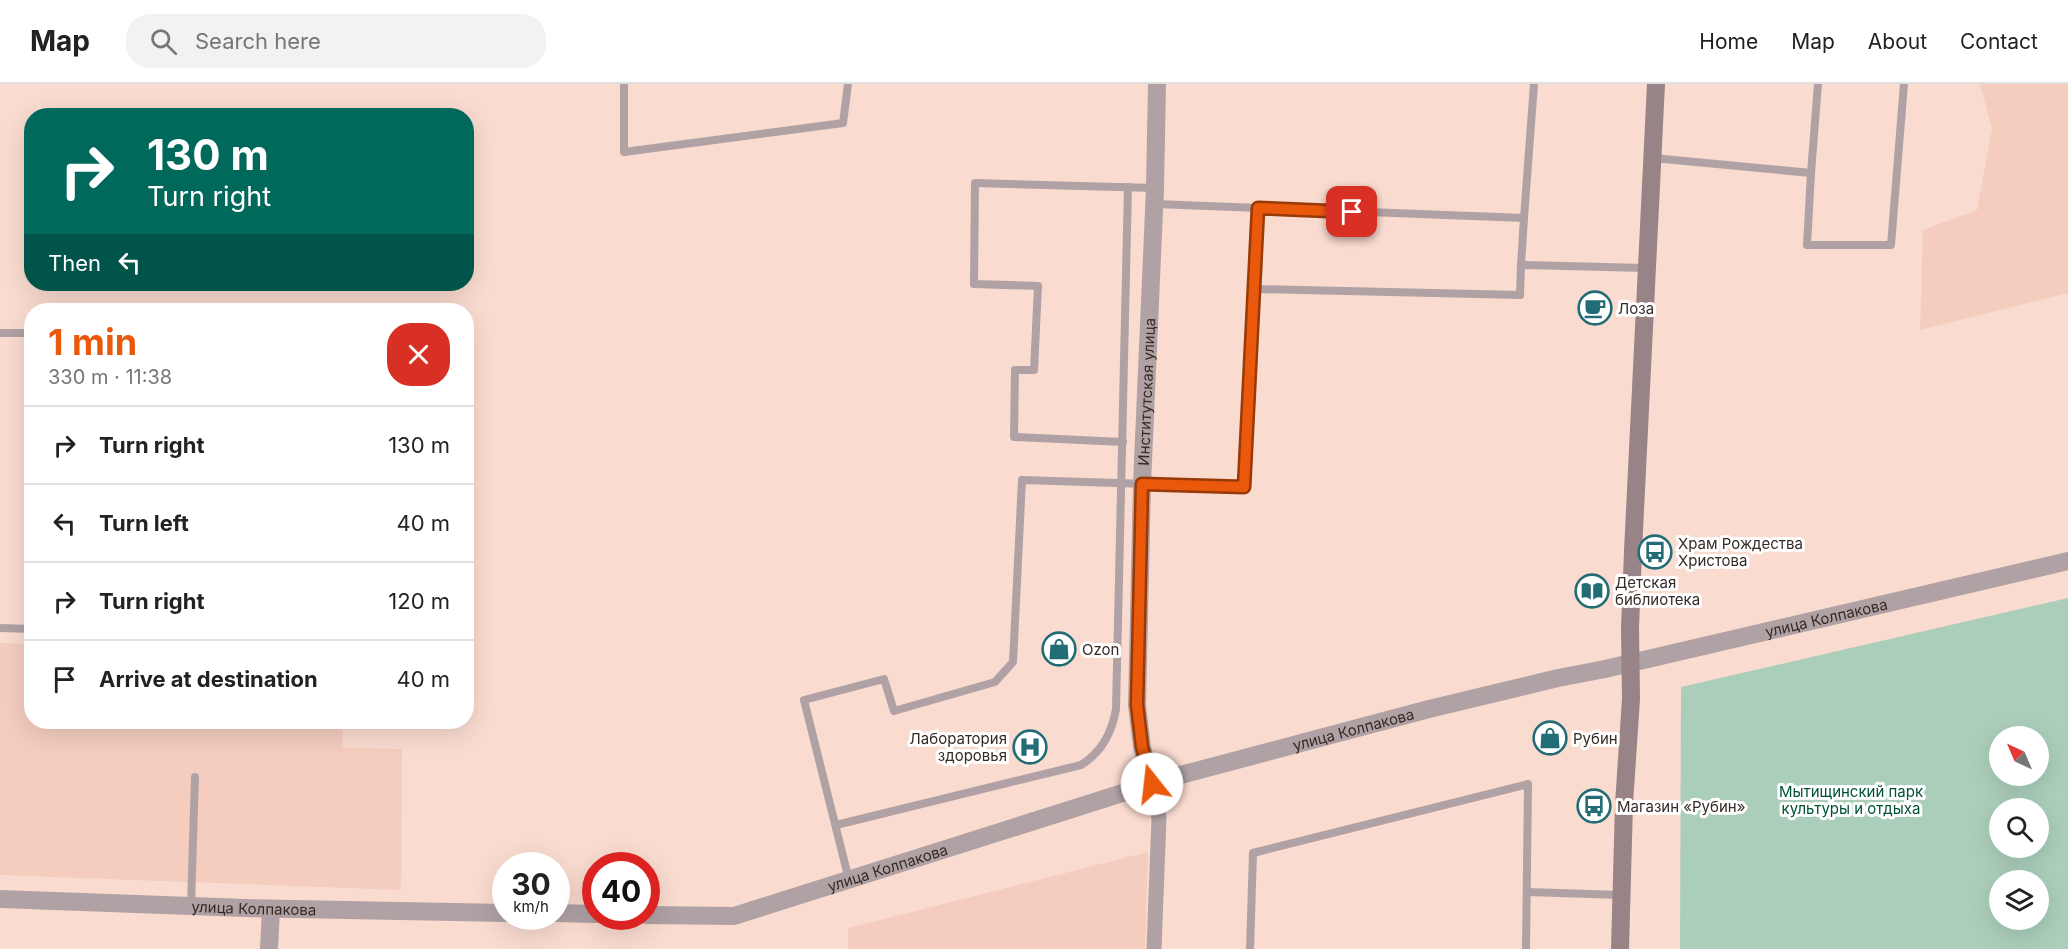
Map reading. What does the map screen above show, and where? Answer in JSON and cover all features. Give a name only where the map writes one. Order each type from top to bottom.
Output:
[{"type":"main road","points":[[1620,949],[1646,268],[1656,84]]},
{"type":"street","name":"Институтская улица","points":[[1154,949],[1159,818],[1142,747],[1137,705],[1142,484],[1157,84]]},
{"type":"street","name":"улица Колпакова","points":[[660,915],[734,916],[1152,784],[1429,709],[2068,561]]},
{"type":"street","name":"улица Колпакова","points":[[0,899],[271,909],[492,912]]},
{"type":"street","points":[[270,949],[271,909]]},
{"type":"lane","points":[[624,84],[624,152],[843,123],[848,84]]},
{"type":"lane","points":[[1255,289],[1520,295],[1534,84]]},
{"type":"lane","points":[[1818,84],[1807,245],[1891,245],[1904,84]]},
{"type":"lane","points":[[1653,158],[1811,173]]},
{"type":"lane","points":[[1123,442],[1014,437],[1015,370],[1034,370],[1038,286],[974,284],[975,183],[1128,187],[1154,196],[1258,208],[1524,218]]},
{"type":"lane","points":[[836,825],[1072,768],[1088,761],[1100,749],[1110,733],[1116,709],[1128,187]]},
{"type":"lane","points":[[849,880],[804,700],[884,679],[894,711],[995,682],[1012,662],[1022,480],[1244,487],[1258,208]]},
{"type":"lane","points":[[1521,265],[1646,268]]},
{"type":"lane","points":[[0,333],[24,333]]},
{"type":"lane","points":[[0,628],[24,629]]},
{"type":"lane","points":[[190,906],[195,777]]},
{"type":"lane","points":[[1250,949],[1252,854],[1528,784],[1526,949]]},
{"type":"lane","points":[[1527,892],[1622,895]]},
{"type":"shaded area","points":[[1980,84],[2068,84],[2068,293],[1920,330],[1923,230],[1977,210],[1992,129]]},
{"type":"shaded area","points":[[0,643],[24,644],[24,729],[342,729],[343,748],[402,749],[401,890],[0,875]]},
{"type":"shaded area","points":[[1148,852],[1145,949],[848,949],[848,928]]},
{"type":"green space","name":"Мытищинский парк культуры и отдыха","points":[[2068,598],[2068,949],[1680,949],[1681,687]]},
{"type":"place","name":"Лоза","points":[[1595,308]]},
{"type":"place","name":"Храм Рождества Христова","points":[[1655,552]]},
{"type":"place","name":"Детская библиотека","points":[[1592,591]]},
{"type":"place","name":"Ozon","points":[[1059,649]]},
{"type":"place","name":"Рубин","points":[[1550,738]]},
{"type":"place","name":"Лаборатория здоровья","points":[[1030,747]]},
{"type":"place","name":"Магазин «Рубин»","points":[[1594,806]]},
{"type":"route","points":[[1152,784],[1138,727],[1137,705],[1142,484],[1244,487],[1258,208],[1352,212]]}]
